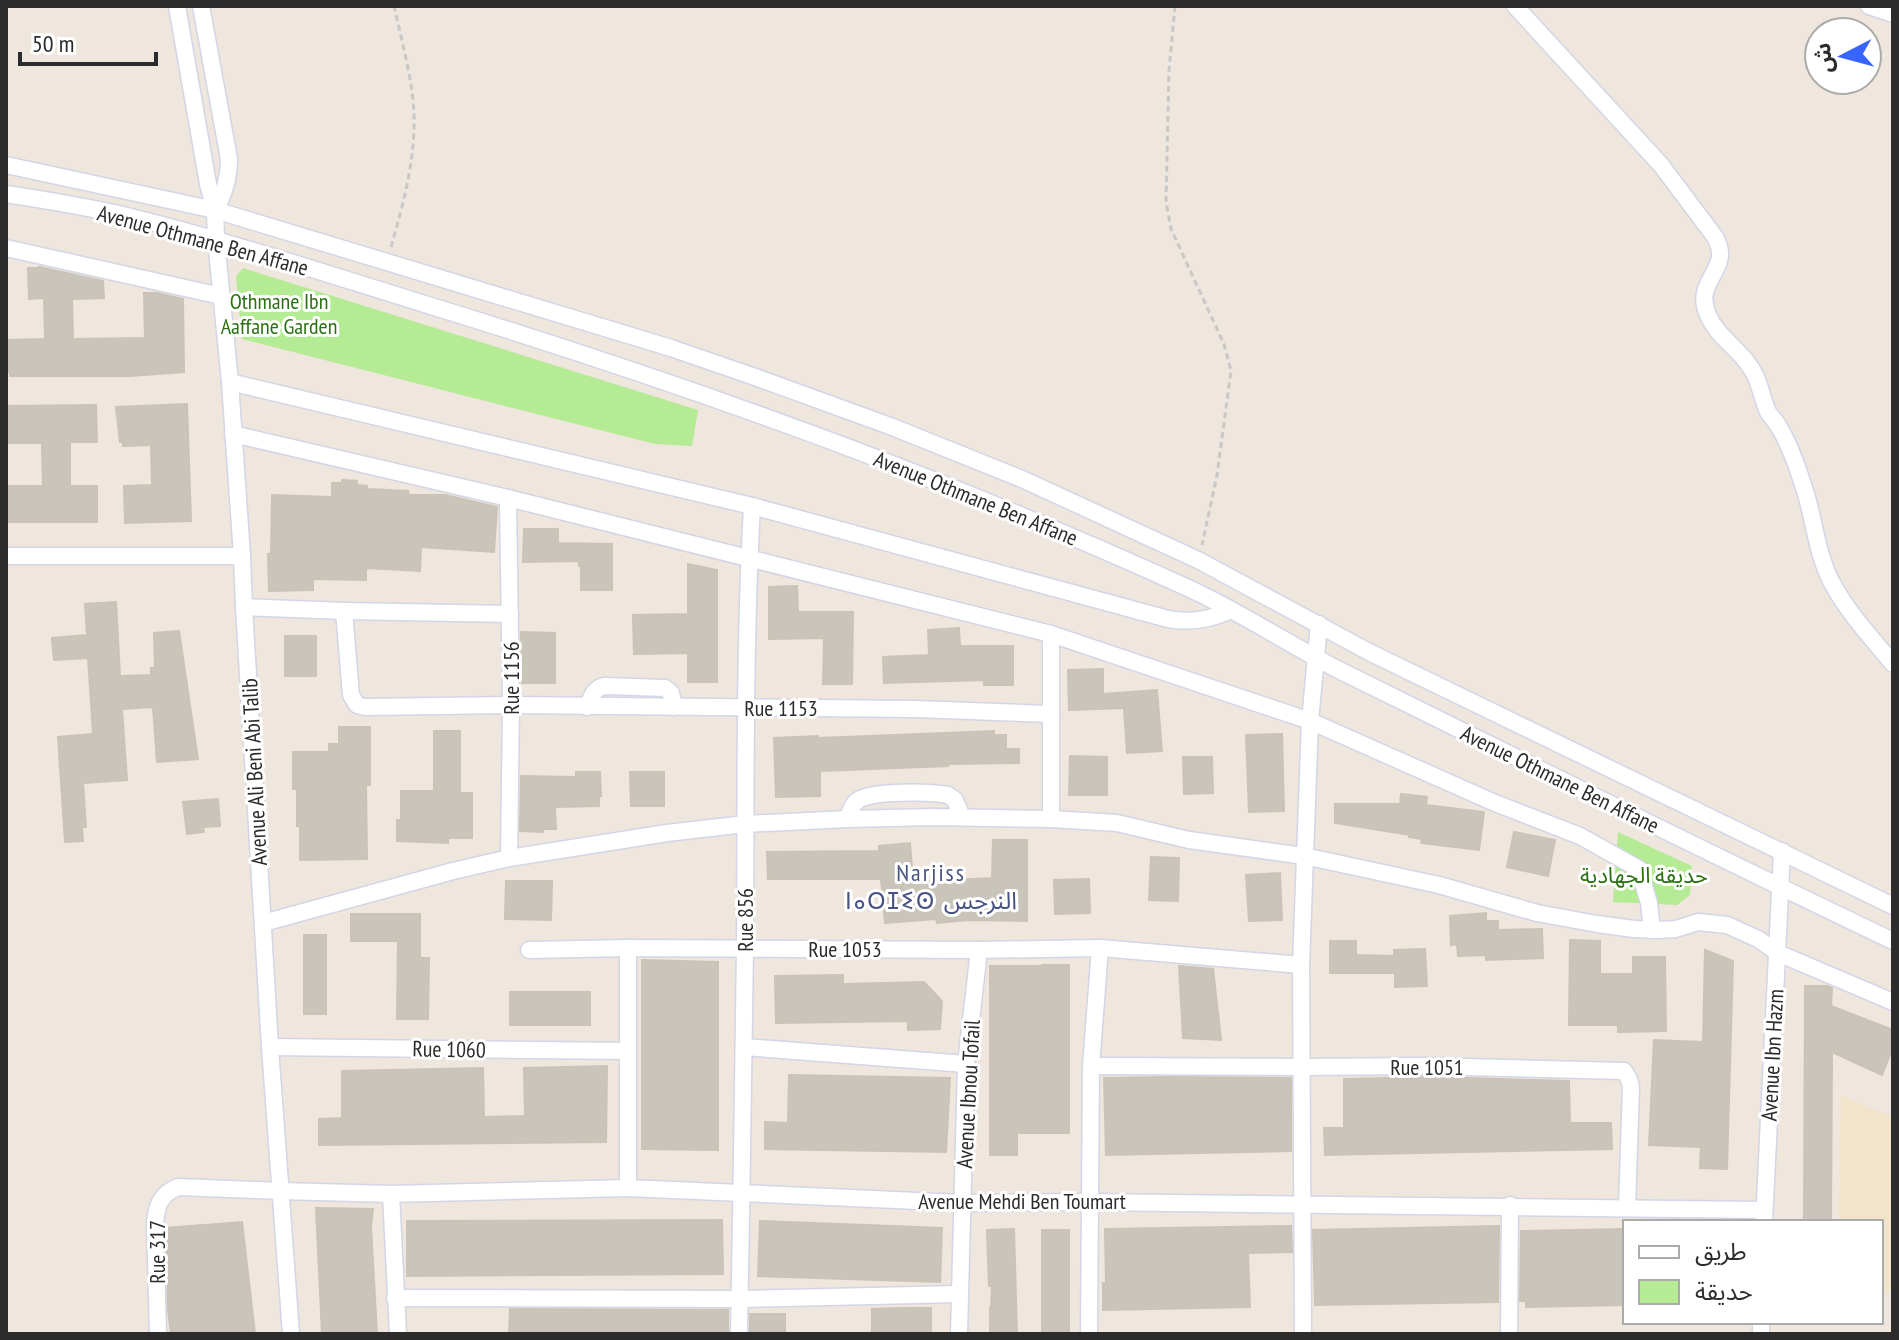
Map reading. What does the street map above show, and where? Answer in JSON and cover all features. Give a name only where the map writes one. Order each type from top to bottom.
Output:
[{"type":"street","points":[[177,6],[215,210]]},
{"type":"street","points":[[201,6],[229,159],[225,191],[215,210]]},
{"type":"street","points":[[1515,6],[1661,165],[1720,245],[1720,262],[1704,291],[1707,315],[1747,361],[1769,413],[1786,441],[1807,496],[1820,557],[1831,582],[1851,613],[1893,664]]},
{"type":"street","points":[[1869,6],[1893,14]]},
{"type":"street","name":"Avenue Othmane Ben Affane","points":[[6,165],[215,210],[671,348],[831,405],[1022,479],[1198,560],[1369,652],[1893,906]]},
{"type":"street","name":"Avenue Othmane Ben Affane","points":[[6,194],[124,215],[216,240],[535,338],[824,437],[1094,546],[1196,591],[1316,658],[1597,799],[1893,941]]},
{"type":"street","name":"Avenue Ali Beni Abi Talib","points":[[215,210],[242,556],[270,1047],[291,1334]]},
{"type":"street","points":[[6,248],[221,296]]},
{"type":"street","points":[[230,382],[752,506],[1168,619],[1207,620],[1231,610]]},
{"type":"street","points":[[233,434],[508,498],[1051,634],[1310,721],[1480,797],[1580,836],[1639,869],[1649,903],[1652,930]]},
{"type":"street","name":"Rue 1156","points":[[508,498],[511,705],[509,858]]},
{"type":"street","name":"Rue 856","points":[[739,1334],[752,506]]},
{"type":"street","points":[[6,556],[242,556]]},
{"type":"street","points":[[244,607],[510,614]]},
{"type":"street","name":"Rue 1153","points":[[344,611],[351,695],[357,705],[365,707],[511,705],[914,709],[1051,714]]},
{"type":"street","points":[[1303,1334],[1301,965],[1310,721],[1319,624]]},
{"type":"street","points":[[1051,634],[1051,819]]},
{"type":"street","points":[[847,819],[857,801],[882,794],[948,795],[955,800],[962,817]]},
{"type":"street","points":[[263,923],[453,871],[622,839],[745,824],[847,819],[1051,819],[1117,823],[1189,840],[1304,856],[1439,885],[1537,913],[1597,924],[1652,930],[1676,929],[1698,922],[1727,925],[1758,939],[1778,953],[1893,1002]]},
{"type":"street","name":"Avenue Ibn Hazm","points":[[1764,1216],[1782,851]]},
{"type":"street","points":[[628,948],[628,1188]]},
{"type":"street","points":[[1089,1334],[1091,1066],[1100,948]]},
{"type":"street","name":"Rue 1053","points":[[529,950],[1100,948],[1301,965]]},
{"type":"street","name":"Avenue Ibnou Tofail","points":[[959,1334],[966,1064],[979,950]]},
{"type":"street","name":"Rue 1060","points":[[270,1047],[628,1051]]},
{"type":"street","points":[[744,1047],[966,1064]]},
{"type":"street","name":"Rue 1051","points":[[1091,1066],[1427,1066],[1624,1071],[1631,1087],[1627,1207]]},
{"type":"street","name":"Rue 317","points":[[158,1334],[155,1222],[161,1197],[178,1187],[281,1191]]},
{"type":"street","name":"Avenue Mehdi Ben Toumart","points":[[281,1191],[391,1194],[628,1188],[962,1203],[1510,1205],[1627,1207],[1764,1216]]},
{"type":"street","points":[[391,1194],[398,1334]]},
{"type":"street","points":[[1509,1334],[1510,1205]]},
{"type":"street","points":[[395,1298],[740,1299],[960,1294]]},
{"type":"path","points":[[387,262],[403,204],[415,116],[394,6]]},
{"type":"path","points":[[1175,6],[1169,70],[1166,202],[1171,229],[1224,344],[1231,371],[1217,475],[1198,560]]},
{"type":"shaded area","points":[[1841,1096],[1893,1117],[1893,1290],[1883,1295],[1883,1220],[1839,1220]]},
{"type":"green space","name":"Othmane Ibn Aaffane Garden","points":[[243,268],[698,410],[692,446],[655,444],[242,339],[236,276]]},
{"type":"green space","name":"حديقة الجهادية","points":[[1618,832],[1692,866],[1690,895],[1677,905],[1613,902]]},
{"type":"building","points":[[39,267],[103,281],[104,298],[72,299],[73,339],[145,338],[144,293],[183,299],[184,372],[130,376],[10,376],[10,372],[6,372],[6,340],[45,339],[44,298],[29,299],[28,268]]},
{"type":"building","points":[[187,404],[191,521],[125,523],[124,486],[152,485],[151,445],[123,446],[116,407]]},
{"type":"building","points":[[96,405],[97,442],[70,442],[70,486],[97,486],[97,522],[6,522],[6,486],[43,486],[42,443],[6,443],[6,406]]},
{"type":"building","points":[[342,480],[357,481],[357,485],[367,486],[367,489],[408,491],[409,495],[445,495],[497,507],[494,552],[421,547],[420,571],[366,568],[366,580],[313,579],[313,590],[269,591],[272,495],[332,497],[332,483],[342,483]]},
{"type":"building","points":[[524,529],[558,529],[558,543],[612,544],[612,590],[581,590],[579,561],[523,562]]},
{"type":"building","points":[[688,564],[717,570],[717,682],[688,682],[688,653],[634,654],[633,615],[688,614]]},
{"type":"building","points":[[797,586],[798,612],[853,612],[852,684],[823,684],[824,638],[769,639],[769,587]]},
{"type":"building","points":[[116,602],[120,676],[151,675],[151,668],[155,668],[154,633],[179,631],[198,759],[157,762],[153,707],[122,709],[127,780],[83,783],[86,827],[82,827],[83,841],[65,842],[58,737],[93,734],[88,658],[54,660],[52,638],[87,635],[85,604]]},
{"type":"building","points":[[959,628],[960,646],[1013,646],[1013,685],[984,685],[984,680],[884,683],[883,657],[929,655],[928,630]]},
{"type":"building","points":[[521,632],[555,633],[555,683],[522,683]]},
{"type":"building","points":[[285,636],[316,636],[316,676],[285,676]]},
{"type":"building","points":[[1103,669],[1103,694],[1157,690],[1162,751],[1127,753],[1124,708],[1069,710],[1068,670]]},
{"type":"building","points":[[339,727],[370,727],[370,785],[366,785],[367,859],[300,860],[293,752],[329,752],[329,744],[339,744]]},
{"type":"building","points":[[434,731],[460,731],[460,793],[472,793],[472,838],[448,838],[448,843],[397,841],[401,791],[434,791]]},
{"type":"building","points":[[994,731],[994,735],[1006,735],[1006,749],[1019,749],[1019,763],[820,771],[820,796],[776,797],[774,738]]},
{"type":"building","points":[[1282,734],[1284,811],[1249,812],[1246,735]]},
{"type":"building","points":[[1070,756],[1107,757],[1107,795],[1069,795]]},
{"type":"building","points":[[1183,757],[1212,757],[1213,793],[1184,794]]},
{"type":"building","points":[[576,772],[600,772],[599,806],[555,807],[556,829],[520,831],[521,776],[576,777]]},
{"type":"building","points":[[630,772],[664,772],[664,806],[631,806]]},
{"type":"building","points":[[1401,794],[1427,797],[1426,805],[1484,812],[1479,850],[1421,843],[1422,839],[1410,835],[1335,823],[1335,804],[1400,804]]},
{"type":"building","points":[[218,799],[220,826],[203,827],[204,832],[187,834],[183,802]]},
{"type":"building","points":[[1514,832],[1555,840],[1548,876],[1507,867]]},
{"type":"building","points":[[993,840],[1027,840],[1027,921],[937,923],[936,919],[885,923],[881,879],[768,879],[767,852],[879,851],[879,846],[910,843],[913,882],[992,878]]},
{"type":"building","points":[[1151,857],[1179,858],[1178,901],[1149,900]]},
{"type":"building","points":[[1280,873],[1282,920],[1249,921],[1246,875]]},
{"type":"building","points":[[1089,879],[1090,913],[1055,914],[1054,880]]},
{"type":"building","points":[[506,881],[552,881],[551,920],[505,919]]},
{"type":"building","points":[[1486,913],[1486,921],[1498,921],[1498,930],[1542,929],[1543,958],[1486,960],[1486,955],[1458,956],[1457,944],[1451,945],[1450,916]]},
{"type":"building","points":[[351,914],[420,914],[420,958],[429,958],[428,1019],[397,1019],[398,941],[351,941]]},
{"type":"building","points":[[304,935],[326,935],[326,1014],[304,1014]]},
{"type":"building","points":[[1570,940],[1600,941],[1600,974],[1633,974],[1633,957],[1665,957],[1666,1031],[1618,1032],[1618,1025],[1569,1025]]},
{"type":"building","points":[[1330,941],[1356,941],[1356,955],[1394,956],[1394,950],[1425,949],[1427,986],[1395,987],[1395,973],[1330,973]]},
{"type":"building","points":[[1705,950],[1733,961],[1727,1169],[1700,1168],[1701,1147],[1649,1145],[1654,1040],[1703,1042]]},
{"type":"building","points":[[642,960],[718,962],[718,1150],[642,1149]]},
{"type":"building","points":[[1069,965],[1069,1133],[1017,1133],[1017,1155],[990,1155],[990,966]]},
{"type":"building","points":[[1179,966],[1213,969],[1221,1040],[1183,1038]]},
{"type":"building","points":[[843,975],[843,984],[924,982],[942,1001],[940,1029],[908,1030],[908,1021],[776,1023],[775,976]]},
{"type":"building","points":[[1805,986],[1827,986],[1832,988],[1831,1006],[1893,1030],[1893,1047],[1882,1075],[1832,1052],[1831,1220],[1804,1220]]},
{"type":"building","points":[[510,992],[590,992],[590,1025],[510,1025]]},
{"type":"building","points":[[607,1066],[606,1142],[319,1145],[319,1119],[342,1118],[342,1071],[483,1068],[484,1117],[525,1116],[524,1068]]},
{"type":"building","points":[[789,1075],[950,1078],[946,1152],[765,1149],[765,1122],[788,1123]]},
{"type":"building","points":[[1432,1077],[1569,1081],[1570,1123],[1611,1123],[1612,1149],[1325,1155],[1324,1128],[1344,1128],[1344,1079]]},
{"type":"building","points":[[1104,1078],[1291,1078],[1291,1151],[1106,1155]]},
{"type":"building","points":[[316,1208],[373,1209],[371,1227],[377,1334],[322,1334]]},
{"type":"building","points":[[722,1220],[723,1274],[407,1276],[407,1221]]},
{"type":"building","points":[[760,1221],[942,1228],[940,1282],[758,1276]]},
{"type":"building","points":[[242,1222],[255,1334],[171,1334],[166,1228]]},
{"type":"building","points":[[1291,1226],[1292,1252],[1248,1253],[1250,1307],[1103,1310],[1105,1229]]},
{"type":"building","points":[[1499,1226],[1498,1302],[1315,1305],[1313,1230]]},
{"type":"building","points":[[1014,1229],[1017,1334],[990,1334],[992,1286],[989,1286],[987,1230]]},
{"type":"building","points":[[1623,1229],[1623,1305],[1526,1307],[1526,1301],[1520,1301],[1521,1231]]},
{"type":"building","points":[[1042,1230],[1069,1230],[1069,1334],[1042,1334]]},
{"type":"building","points":[[931,1308],[931,1334],[872,1334],[872,1309]]},
{"type":"building","points":[[510,1309],[728,1310],[728,1334],[509,1334]]},
{"type":"building","points":[[750,1314],[785,1314],[785,1334],[750,1334]]},
{"type":"district","name":"Narjiss ⵏⴰⵔⵊⵉⵙ النرجس","points":[[931,886]]}]
